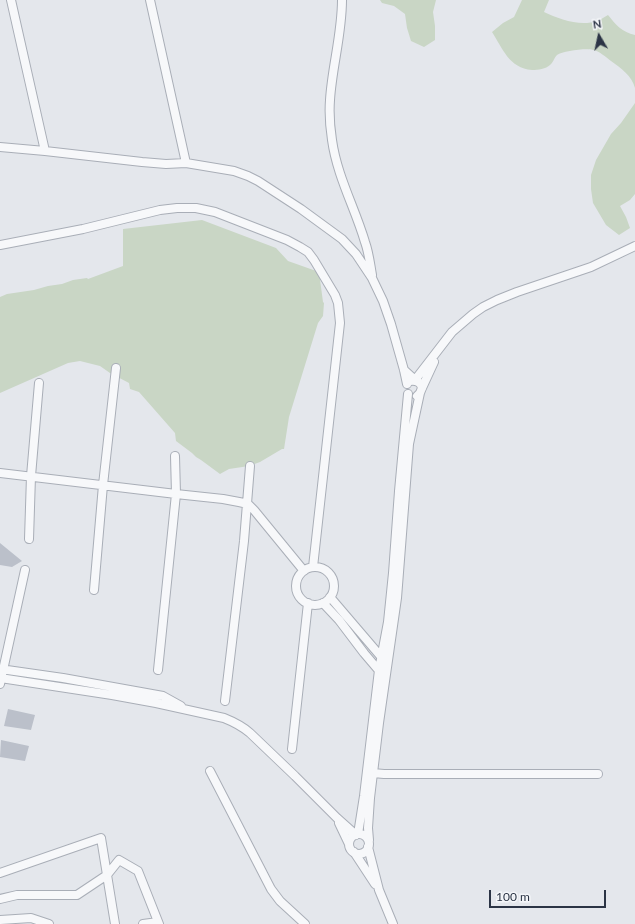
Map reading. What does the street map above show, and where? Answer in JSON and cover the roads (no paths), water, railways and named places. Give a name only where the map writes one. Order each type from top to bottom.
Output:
[{"type":"street","points":[[11,0],[45,151]]},
{"type":"street","points":[[150,0],[186,163]]},
{"type":"street","points":[[342,0],[330,101],[332,140],[335,157],[365,241],[372,278]]},
{"type":"street","points":[[0,147],[142,162],[166,164],[186,163],[234,171],[248,176],[301,209],[342,239],[356,254],[378,289],[387,311],[404,370],[407,384],[406,390],[408,394],[389,610],[379,670],[364,796],[357,834],[352,837],[350,844]]},
{"type":"street","points":[[0,245],[83,229],[160,210],[196,208],[215,212],[279,237],[308,252],[335,295],[338,303],[340,323],[312,567]]},
{"type":"street","points":[[407,384],[410,381],[415,380],[452,332],[483,307],[504,297],[591,267],[635,246]]},
{"type":"street","points":[[408,394],[414,397],[417,396],[440,348]]},
{"type":"street","points":[[94,590],[103,485],[116,368]]},
{"type":"street","points":[[354,852],[361,853],[367,850],[368,844],[369,810],[373,773],[397,598],[409,444],[421,390],[419,382],[404,370]]},
{"type":"street","points":[[29,539],[31,476],[40,383]]},
{"type":"street","points":[[158,670],[176,494],[175,456]]},
{"type":"street","points":[[225,701],[248,504],[250,466]]},
{"type":"street","points":[[0,473],[223,499],[248,504],[304,571]]},
{"type":"street","points":[[312,567],[322,568],[330,574],[332,578],[334,588],[330,597],[323,603],[308,603],[300,597],[297,588],[300,574],[312,567]]},
{"type":"street","points":[[25,570],[0,680],[61,688],[113,691]]},
{"type":"street","points":[[330,597],[387,664]]},
{"type":"street","points":[[292,749],[308,603]]},
{"type":"street","points":[[323,603],[339,620],[385,677]]},
{"type":"street","points":[[339,620],[346,615]]},
{"type":"street","points":[[2,669],[63,678],[156,703],[224,718],[242,726],[337,818],[357,834],[364,835],[368,844],[379,890],[393,924]]},
{"type":"street","points":[[42,685],[44,676]]},
{"type":"street","points":[[61,688],[63,678]]},
{"type":"street","points":[[210,771],[271,889],[280,901],[305,924]]},
{"type":"street","points":[[373,773],[598,774]]},
{"type":"street","points":[[337,818],[350,844],[350,847],[379,890]]},
{"type":"street","points":[[0,873],[101,838],[115,924]]},
{"type":"street","points":[[0,898],[17,895],[77,895],[107,874],[119,860],[138,871],[158,923],[143,924]]},
{"type":"street","points":[[0,920],[31,918],[49,924]]}]
